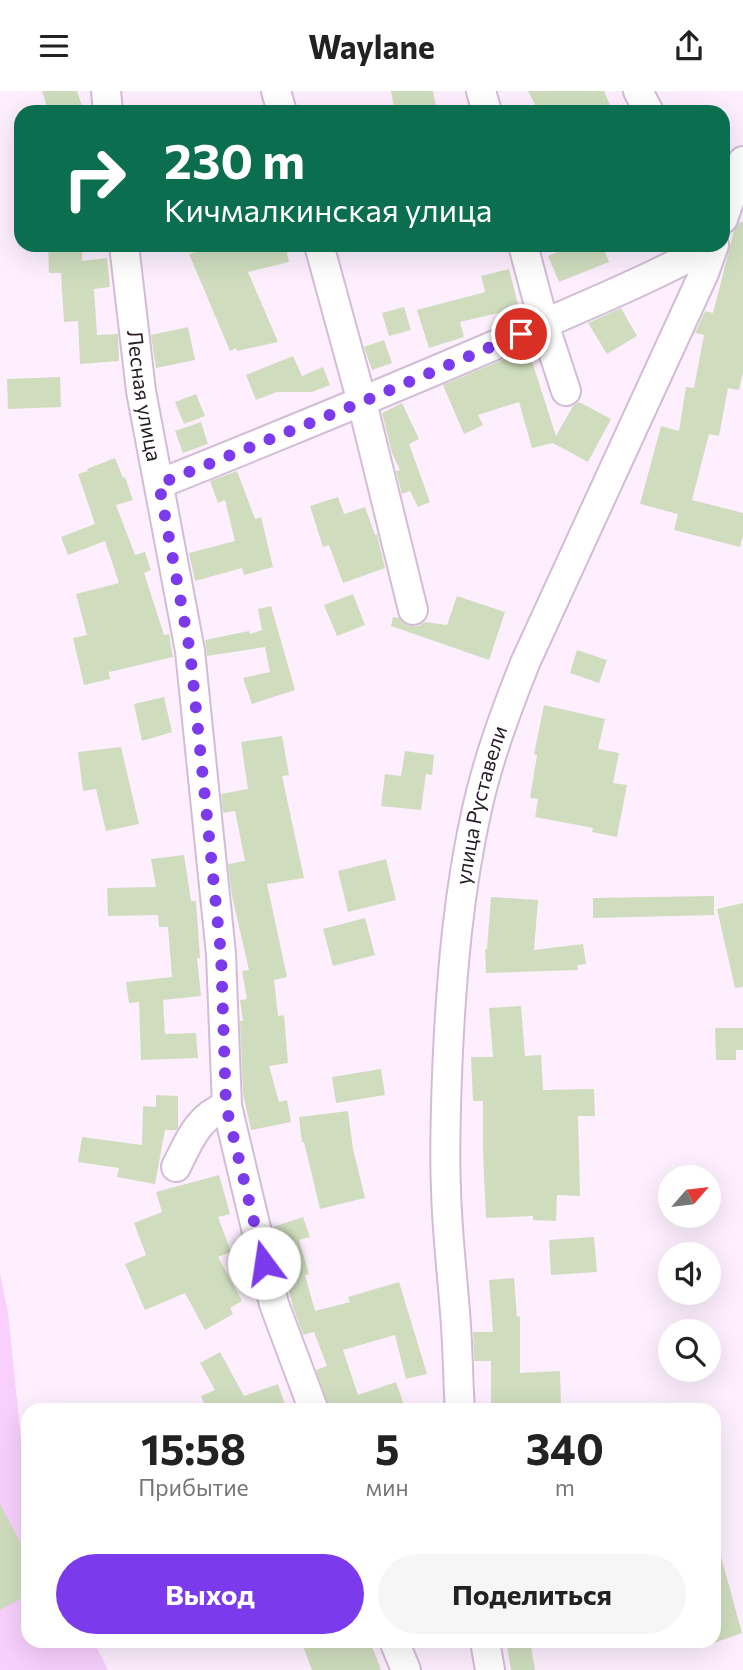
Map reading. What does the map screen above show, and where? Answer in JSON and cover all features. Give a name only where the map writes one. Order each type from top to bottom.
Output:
[{"type":"street","points":[[730,193],[743,160]]},
{"type":"street","name":"Лесная улица","points":[[125,252],[141,391],[190,651],[221,954],[226,1106],[274,1304],[311,1403]]},
{"type":"street","points":[[321,252],[362,402],[413,610]]},
{"type":"street","points":[[525,252],[566,391]]},
{"type":"street","points":[[159,484],[362,402],[544,324],[699,252]]},
{"type":"street","name":"улица Руставели","points":[[459,1403],[446,1189],[445,1116],[455,944],[478,806],[490,762],[525,663],[704,273],[711,252]]},
{"type":"street","points":[[176,1167],[204,1118],[214,1110],[226,1106]]},
{"type":"street","points":[[397,1648],[405,1670]]},
{"type":"street","points":[[486,1648],[490,1670]]},
{"type":"shaded area","points":[[0,1274],[8,1313],[21,1439],[21,1648],[97,1648],[108,1670],[0,1670]]},
{"type":"building","points":[[42,91],[77,91],[82,105],[47,105]]},
{"type":"building","points":[[391,91],[433,91],[436,105],[394,105]]},
{"type":"building","points":[[528,91],[604,91],[610,105],[535,105]]},
{"type":"building","points":[[740,222],[743,222],[743,372],[739,390],[728,388],[719,436],[709,434],[692,500],[743,513],[740,547],[674,530],[678,514],[640,504],[661,426],[679,431],[686,387],[694,388],[704,335],[695,333],[705,311],[713,313],[734,231]]},
{"type":"building","points":[[48,252],[82,252],[82,261],[107,258],[110,287],[94,289],[97,335],[118,334],[119,361],[80,364],[78,321],[64,322],[61,273],[49,273]]},
{"type":"building","points":[[287,252],[289,262],[248,272],[278,342],[230,351],[189,254]]},
{"type":"building","points":[[558,252],[605,252],[609,262],[559,282],[548,256]]},
{"type":"building","points":[[509,269],[519,308],[460,322],[464,337],[429,348],[417,310],[485,292],[481,276]]},
{"type":"building","points":[[404,307],[411,330],[389,336],[382,313]]},
{"type":"building","points":[[621,308],[637,336],[607,354],[588,323]]},
{"type":"building","points":[[188,327],[195,360],[156,368],[151,335]]},
{"type":"building","points":[[384,340],[392,363],[372,370],[364,347]]},
{"type":"building","points":[[528,349],[556,436],[573,406],[579,402],[611,419],[588,462],[553,443],[532,448],[519,402],[478,415],[483,425],[464,434],[443,385]]},
{"type":"building","points":[[293,356],[302,376],[323,367],[330,385],[312,392],[277,392],[256,400],[246,375]]},
{"type":"building","points":[[60,377],[61,407],[8,409],[7,379]]},
{"type":"building","points":[[196,394],[205,416],[184,424],[175,402]]},
{"type":"building","points":[[402,403],[419,439],[409,444],[430,502],[418,507],[410,491],[402,494],[396,471],[400,470],[392,453],[382,413]]},
{"type":"building","points":[[201,422],[208,444],[183,453],[175,431]]},
{"type":"building","points":[[115,458],[133,500],[116,505],[135,555],[145,552],[151,570],[144,573],[164,635],[169,634],[173,657],[109,672],[110,679],[84,685],[73,638],[87,635],[76,594],[119,583],[105,541],[68,555],[61,537],[95,524],[78,474]]},
{"type":"building","points":[[237,471],[255,519],[261,517],[273,567],[244,575],[242,568],[195,581],[189,553],[235,541],[225,500],[218,503],[210,481]]},
{"type":"building","points":[[338,497],[344,514],[365,507],[375,535],[377,534],[385,568],[343,583],[329,545],[323,547],[310,506]]},
{"type":"building","points":[[353,594],[365,625],[337,636],[324,605]]},
{"type":"building","points":[[457,596],[505,612],[489,660],[391,626],[393,617],[409,626],[418,626],[425,622],[447,625]]},
{"type":"building","points":[[271,606],[295,690],[252,704],[243,678],[270,672],[265,647],[207,656],[205,640],[262,630],[258,609]]},
{"type":"building","points":[[577,650],[607,660],[599,683],[570,673]]},
{"type":"building","points":[[164,697],[172,732],[142,741],[134,704]]},
{"type":"building","points":[[544,705],[605,719],[598,749],[619,753],[613,783],[627,785],[617,837],[592,832],[593,828],[535,817],[538,799],[530,798],[537,755],[534,754]]},
{"type":"building","points":[[282,736],[289,775],[282,776],[304,878],[267,884],[287,977],[274,980],[278,1016],[284,1015],[288,1063],[269,1066],[279,1102],[287,1100],[291,1122],[251,1130],[243,1094],[240,1021],[243,1021],[240,1000],[247,999],[242,971],[249,970],[232,896],[228,864],[245,861],[235,811],[223,813],[221,794],[248,789],[241,742]]},
{"type":"building","points":[[121,747],[139,824],[106,831],[96,789],[83,791],[78,752]]},
{"type":"building","points":[[405,751],[434,755],[432,775],[426,774],[421,810],[381,806],[385,774],[401,776]]},
{"type":"building","points":[[184,855],[191,901],[196,901],[201,996],[163,1000],[165,1034],[196,1033],[198,1058],[141,1060],[139,1002],[129,1003],[126,982],[172,977],[168,927],[159,927],[158,915],[108,916],[107,888],[156,887],[151,859]]},
{"type":"building","points":[[386,859],[396,900],[348,912],[338,871]]},
{"type":"building","points":[[714,896],[714,915],[593,918],[593,898]]},
{"type":"building","points":[[491,897],[538,900],[534,950],[583,944],[586,964],[577,965],[578,970],[486,973],[485,949]]},
{"type":"building","points":[[743,903],[743,987],[735,988],[717,909]]},
{"type":"building","points":[[365,918],[375,955],[333,966],[323,929]]},
{"type":"building","points":[[521,1006],[525,1056],[541,1055],[543,1090],[594,1089],[595,1116],[578,1116],[580,1196],[557,1195],[556,1221],[533,1220],[533,1216],[486,1218],[483,1101],[473,1101],[471,1057],[493,1057],[489,1008]]},
{"type":"building","points":[[715,1028],[743,1028],[743,1050],[736,1050],[736,1060],[716,1060]]},
{"type":"building","points":[[381,1069],[385,1095],[336,1103],[332,1077]]},
{"type":"building","points":[[156,1095],[178,1096],[178,1128],[165,1130],[155,1184],[117,1177],[119,1168],[78,1162],[82,1137],[142,1145],[143,1106],[156,1107]]},
{"type":"building","points":[[348,1111],[353,1149],[365,1198],[320,1209],[302,1142],[299,1117]]},
{"type":"building","points":[[219,1175],[230,1214],[218,1217],[231,1252],[218,1257],[242,1301],[230,1308],[233,1314],[205,1330],[185,1293],[145,1310],[125,1264],[146,1255],[134,1223],[162,1212],[156,1192]]},
{"type":"building","points":[[303,1217],[310,1237],[299,1240],[309,1274],[305,1275],[315,1311],[350,1302],[348,1297],[399,1282],[427,1374],[406,1379],[395,1335],[343,1350],[358,1395],[396,1382],[403,1403],[327,1403],[316,1370],[327,1366],[314,1332],[303,1335],[293,1307],[273,1227]]},
{"type":"building","points":[[594,1237],[597,1272],[551,1275],[549,1240]]},
{"type":"building","points":[[514,1278],[517,1317],[520,1316],[520,1373],[560,1371],[561,1403],[491,1403],[491,1361],[474,1361],[473,1332],[493,1332],[489,1280]]},
{"type":"building","points":[[220,1352],[244,1396],[278,1384],[284,1403],[204,1403],[201,1396],[215,1390],[200,1363]]},
{"type":"building","points":[[0,1504],[21,1544],[21,1599],[0,1610]]},
{"type":"building","points":[[721,1557],[742,1633],[721,1640]]},
{"type":"building","points":[[304,1648],[373,1648],[381,1670],[312,1670]]},
{"type":"building","points":[[507,1648],[531,1648],[535,1670],[511,1670]]},
{"type":"route","points":[[264,1263],[226,1106],[221,954],[190,651],[159,484],[521,334]]}]
